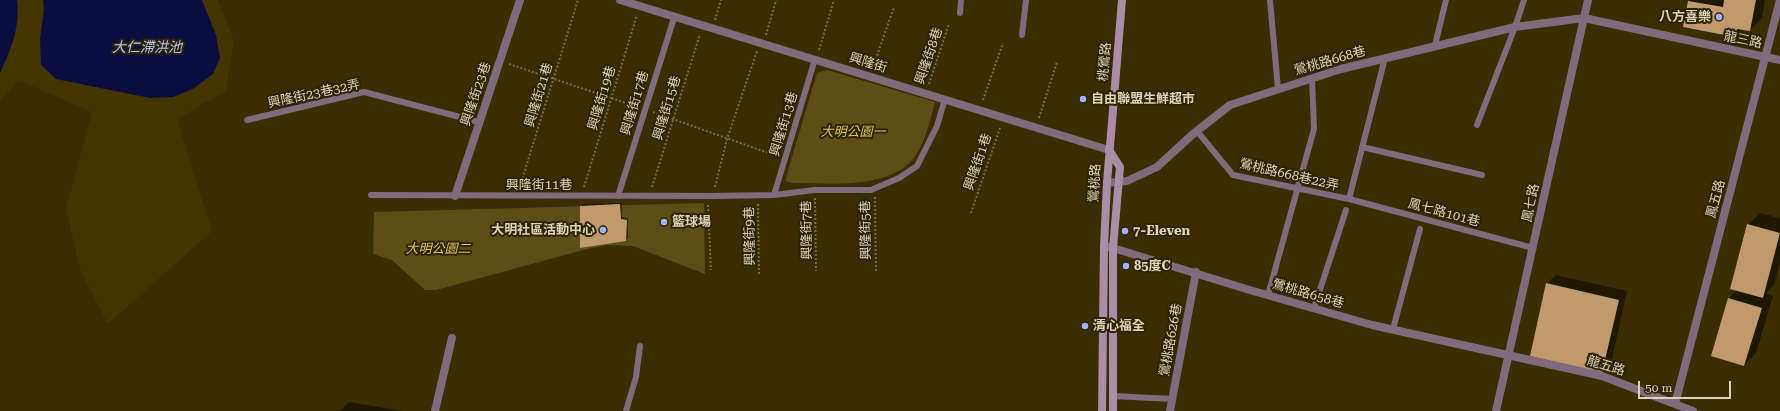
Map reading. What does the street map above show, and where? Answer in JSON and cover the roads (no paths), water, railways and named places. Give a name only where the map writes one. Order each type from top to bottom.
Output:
[{"type":"main road","name":"桃鶯路","points":[[1109,150],[1122,0]]},
{"type":"main road","name":"鶯桃路","points":[[1109,150],[1120,167],[1113,248],[1113,411]]},
{"type":"main road","name":"鶯桃路","points":[[1102,411],[1104,246],[1109,150]]},
{"type":"street","name":"興隆街23巷","points":[[455,196],[520,0]]},
{"type":"street","name":"興隆街","points":[[620,0],[674,18],[816,59],[1109,150]]},
{"type":"street","name":"鳳七路","points":[[1496,411],[1588,0]]},
{"type":"street","name":"鳳五路","points":[[1675,404],[1780,0]]},
{"type":"street","name":"鶯桃路668巷","points":[[1107,183],[1127,181],[1157,167],[1197,131],[1230,105],[1312,78],[1435,45],[1515,27],[1584,18]]},
{"type":"street","name":"龍三路","points":[[1584,18],[1780,60]]},
{"type":"street","name":"鶯桃路658巷","points":[[1104,246],[1314,308],[1393,329],[1508,354]]},
{"type":"street","name":"鶯桃路626巷","points":[[1170,411],[1196,272]]},
{"type":"street","points":[[436,411],[452,338]]},
{"type":"street","name":"龍五路","points":[[1508,354],[1602,376],[1693,411]]},
{"type":"lane","points":[[960,13],[961,0]]},
{"type":"lane","points":[[1022,35],[1026,0]]},
{"type":"lane","points":[[1270,0],[1278,89]]},
{"type":"lane","points":[[1435,45],[1446,0]]},
{"type":"lane","points":[[1477,126],[1524,0]]},
{"type":"lane","name":"興隆街17巷","points":[[618,196],[674,18]]},
{"type":"lane","points":[[1349,199],[1385,58]]},
{"type":"lane","name":"興隆街13巷","points":[[774,195],[816,59]]},
{"type":"lane","points":[[1268,295],[1314,129],[1312,78]]},
{"type":"lane","name":"興隆街23巷32弄","points":[[247,120],[364,92],[479,122]]},
{"type":"lane","name":"興隆街11巷","points":[[370,195],[710,196],[774,195],[815,190],[874,188],[899,178],[917,166],[937,126],[945,99]]},
{"type":"lane","name":"鶯桃路668巷22弄","points":[[1197,131],[1233,175],[1349,199]]},
{"type":"lane","points":[[1362,147],[1482,175]]},
{"type":"lane","name":"鳳七路101巷","points":[[1349,199],[1533,248]]},
{"type":"lane","points":[[1314,308],[1346,210]]},
{"type":"lane","points":[[1393,329],[1420,229]]},
{"type":"lane","points":[[626,411],[636,377],[640,346]]},
{"type":"lane","points":[[1113,396],[1172,399]]},
{"type":"water","points":[[0,0],[17,0],[18,10],[14,37],[0,73]]},
{"type":"water","name":"大仁滯洪池","points":[[43,0],[202,0],[216,35],[220,58],[213,74],[193,89],[173,97],[150,98],[56,79],[41,65],[40,39],[44,9]]},
{"type":"place","name":"八方喜樂","points":[[1719,17]]},
{"type":"place","name":"自由聯盟生鮮超市","points":[[1083,99]]},
{"type":"place","name":"籃球場","points":[[664,222]]},
{"type":"place","name":"大明社區活動中心","points":[[603,230]]},
{"type":"place","name":"7-Eleven","points":[[1125,231]]},
{"type":"place","name":"85度C","points":[[1126,266]]},
{"type":"place","name":"清心福全","points":[[1085,326]]},
{"type":"park label","name":"大明公園一","points":[[853,132]]},
{"type":"park label","name":"大明公園二","points":[[438,249]]}]
